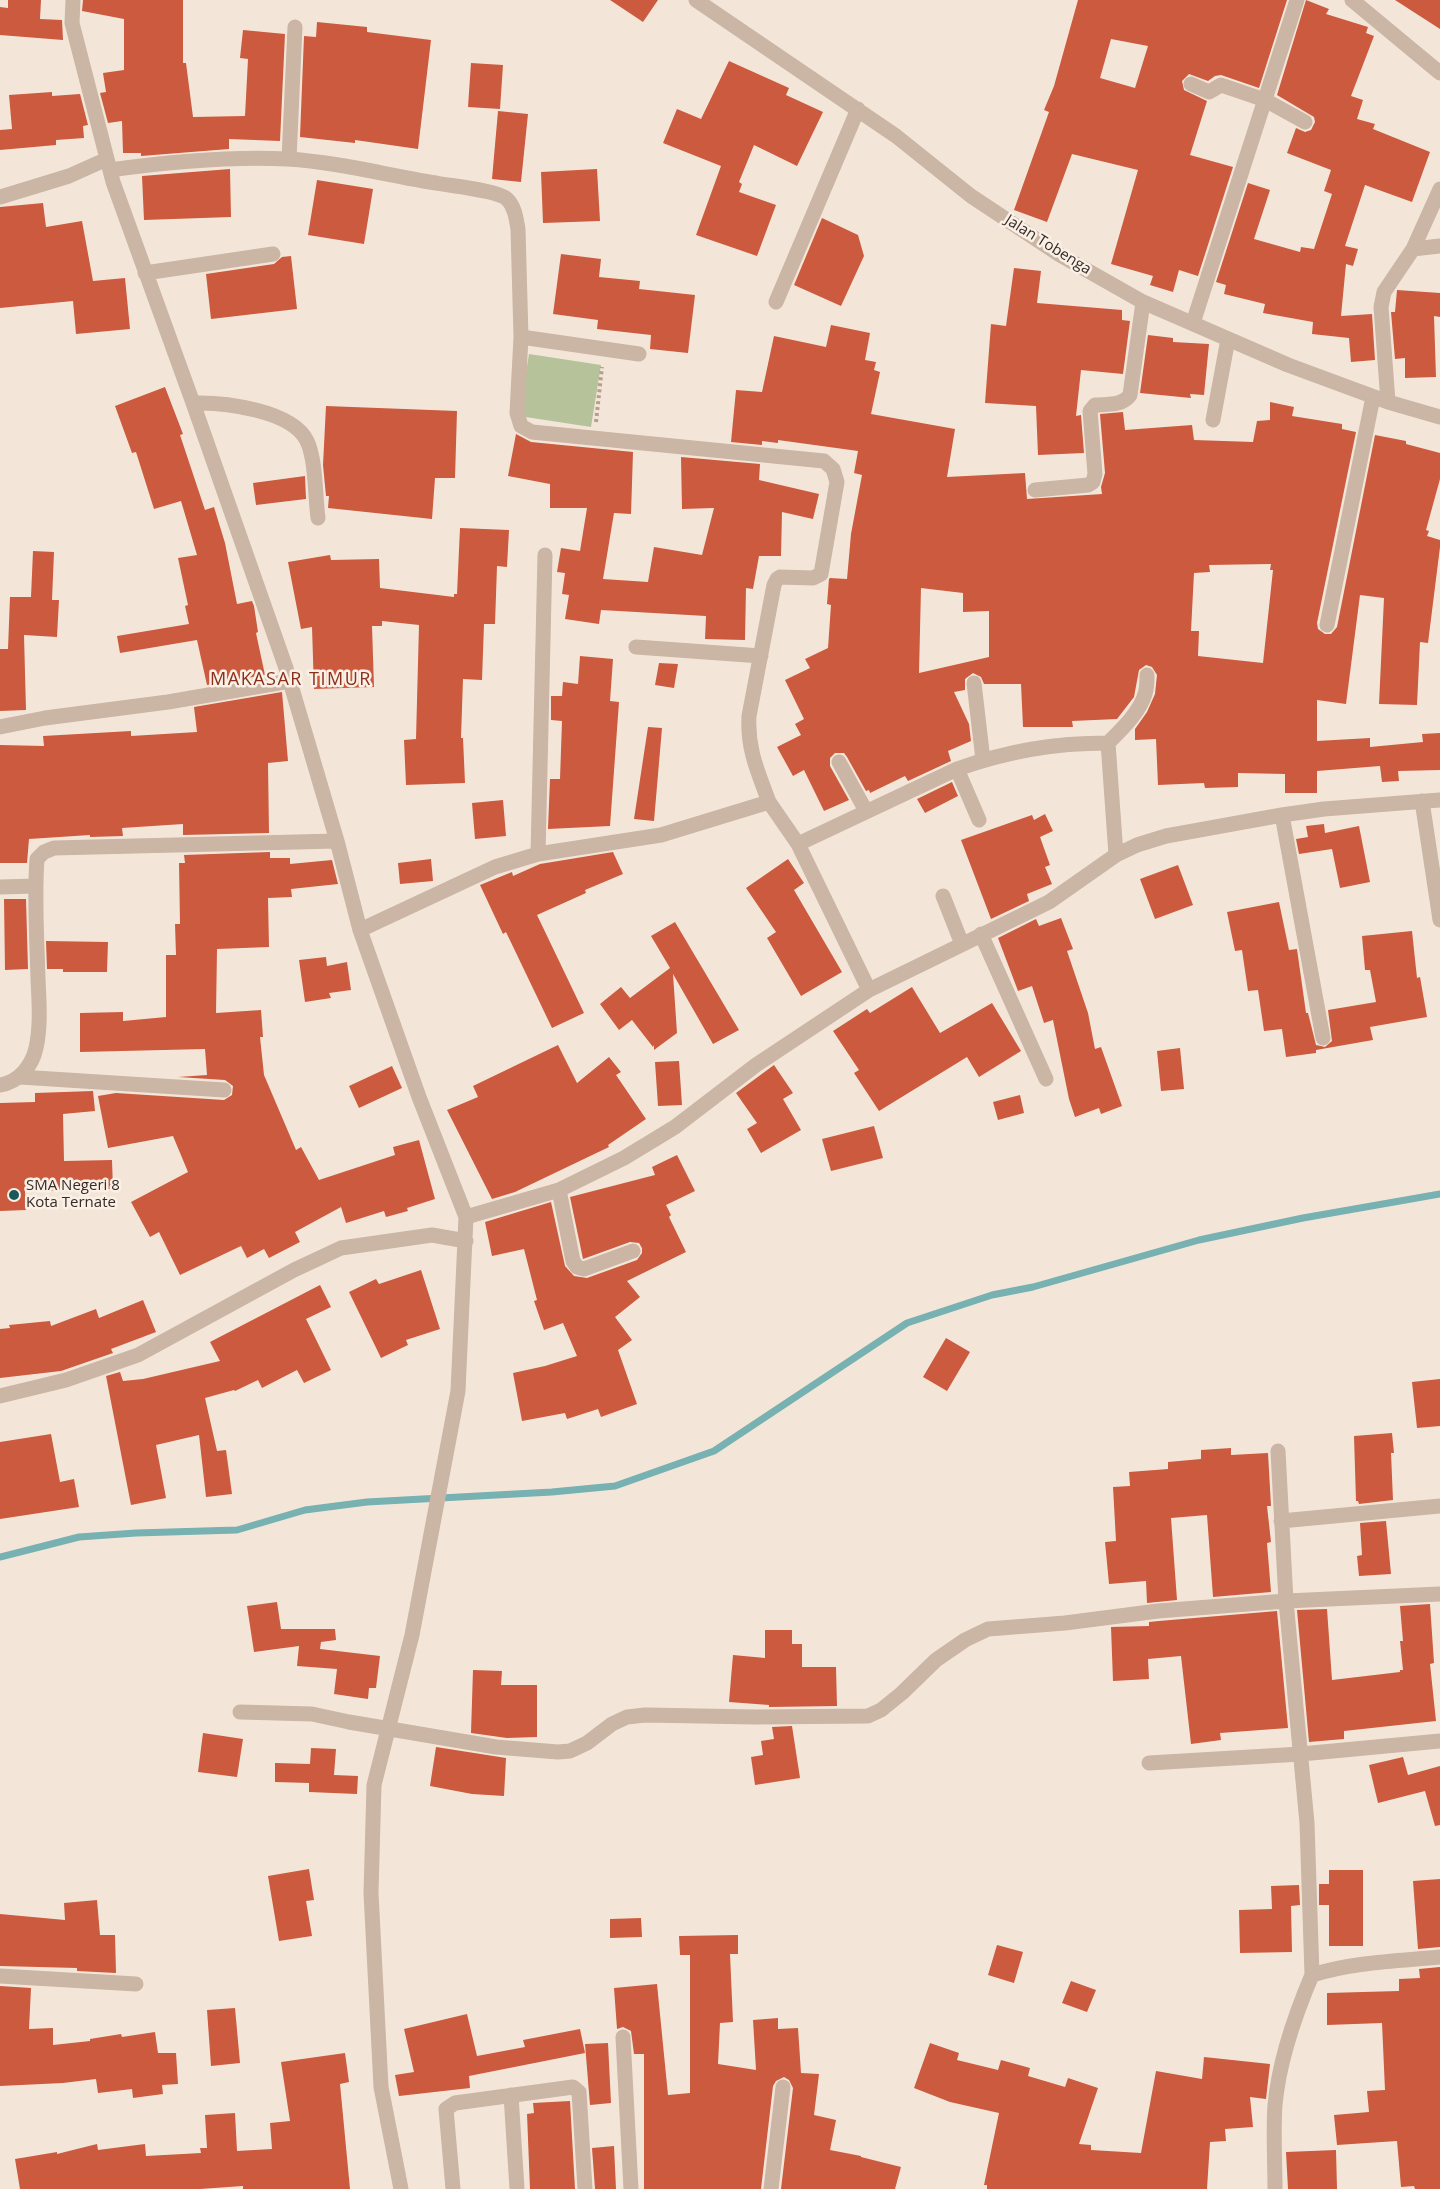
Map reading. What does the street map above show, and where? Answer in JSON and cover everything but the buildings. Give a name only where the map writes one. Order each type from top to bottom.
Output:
[{"type":"street","points":[[73,0],[72,22],[108,165],[194,403],[290,681],[337,841],[360,930],[418,1097],[466,1217],[458,1391],[412,1635],[374,1785],[371,1893],[381,2087],[401,2189]]},
{"type":"street","name":"Jalan Tobenga","points":[[696,0],[896,136],[981,203],[1060,255],[1143,302],[1288,365],[1373,397],[1440,417]]},
{"type":"street","points":[[1193,323],[1297,0]]},
{"type":"street","points":[[1352,0],[1440,73]]},
{"type":"street","points":[[290,159],[295,27]]},
{"type":"street","points":[[1191,84],[1209,92],[1221,85],[1265,100],[1305,122]]},
{"type":"street","points":[[776,302],[858,109]]},
{"type":"street","points":[[0,197],[108,165],[290,159],[362,168],[410,179],[488,192],[506,198],[515,212],[518,229],[522,337],[517,413],[521,426],[532,432],[824,461],[833,469],[837,482],[823,569],[818,576],[787,576],[777,579],[749,716],[748,732],[751,751],[769,802],[798,844],[869,990]]},
{"type":"street","points":[[1388,402],[1381,307],[1384,292],[1413,249],[1440,189]]},
{"type":"street","points":[[1413,249],[1440,246]]},
{"type":"street","points":[[146,273],[273,254]]},
{"type":"street","points":[[1035,490],[1088,485],[1093,482],[1095,474],[1090,411],[1095,405],[1126,401],[1130,395],[1143,302]]},
{"type":"street","points":[[522,337],[639,354]]},
{"type":"street","points":[[1213,420],[1228,339]]},
{"type":"street","points":[[1327,625],[1373,397]]},
{"type":"street","points":[[194,403],[213,402],[235,405],[280,418],[296,427],[306,440],[311,453],[318,518]]},
{"type":"street","points":[[538,854],[545,555]]},
{"type":"street","points":[[636,647],[761,656]]},
{"type":"street","points":[[798,844],[957,769],[983,760],[1043,746],[1067,743],[1108,743],[1136,710],[1145,694],[1147,675]]},
{"type":"street","points":[[0,727],[45,718],[149,705],[290,681]]},
{"type":"street","points":[[974,683],[983,760]]},
{"type":"street","points":[[1108,743],[1116,855]]},
{"type":"street","points":[[839,762],[866,811]]},
{"type":"street","points":[[957,769],[979,820]]},
{"type":"street","points":[[466,1217],[559,1190],[624,1158],[675,1127],[756,1065],[869,990],[1049,902],[1116,855],[1137,845],[1166,836],[1282,815],[1324,809],[1440,800]]},
{"type":"street","points":[[1422,801],[1440,920]]},
{"type":"street","points":[[360,930],[495,867],[538,854],[661,835],[769,802]]},
{"type":"street","points":[[1282,815],[1323,1038]]},
{"type":"street","points":[[20,1077],[31,1062],[36,1049],[38,1033],[35,886],[37,859],[44,852],[54,848],[337,841]]},
{"type":"street","points":[[0,886],[35,886]]},
{"type":"street","points":[[943,896],[962,944]]},
{"type":"street","points":[[981,934],[1046,1079]]},
{"type":"street","points":[[0,1085],[20,1077],[224,1090]]},
{"type":"street","points":[[559,1190],[573,1262],[577,1267],[584,1269],[633,1251]]},
{"type":"street","points":[[0,1396],[66,1380],[138,1355],[294,1270],[341,1248],[432,1235],[466,1241]]},
{"type":"street","points":[[1275,2189],[1275,2104],[1293,2025],[1312,1975],[1307,1823],[1286,1601],[1278,1451]]},
{"type":"street","points":[[1281,1521],[1440,1506]]},
{"type":"street","points":[[240,1712],[326,1716],[496,1747],[570,1751],[586,1743],[612,1724],[627,1717],[645,1714],[756,1717],[868,1716],[881,1710],[902,1693],[936,1660],[965,1640],[988,1629],[1065,1623],[1158,1611],[1286,1601],[1440,1594]]},
{"type":"street","points":[[1149,1763],[1300,1754],[1440,1741]]},
{"type":"street","points":[[1312,1975],[1361,1964],[1440,1957]]},
{"type":"street","points":[[0,1976],[136,1984]]},
{"type":"street","points":[[623,2037],[631,2189]]},
{"type":"street","points":[[453,2189],[446,2109],[455,2103],[564,2087],[573,2087],[579,2092],[585,2189]]},
{"type":"street","points":[[771,2189],[783,2087]]},
{"type":"street","points":[[511,2095],[517,2189]]},
{"type":"path","points":[[594,438],[604,348]]},
{"type":"green space","points":[[529,354],[601,365],[591,427],[519,416]]},
{"type":"waterway","points":[[0,1557],[79,1537],[237,1530],[305,1510],[367,1502],[552,1492],[615,1486],[714,1451],[907,1323],[992,1295],[1033,1287],[1199,1240],[1303,1218],[1440,1194]]},
{"type":"place","name":"SMA Negeri 8 Kota Ternate","points":[[14,1195]]},
{"type":"district","name":"MAKASAR TIMUR","points":[[291,680]]}]
